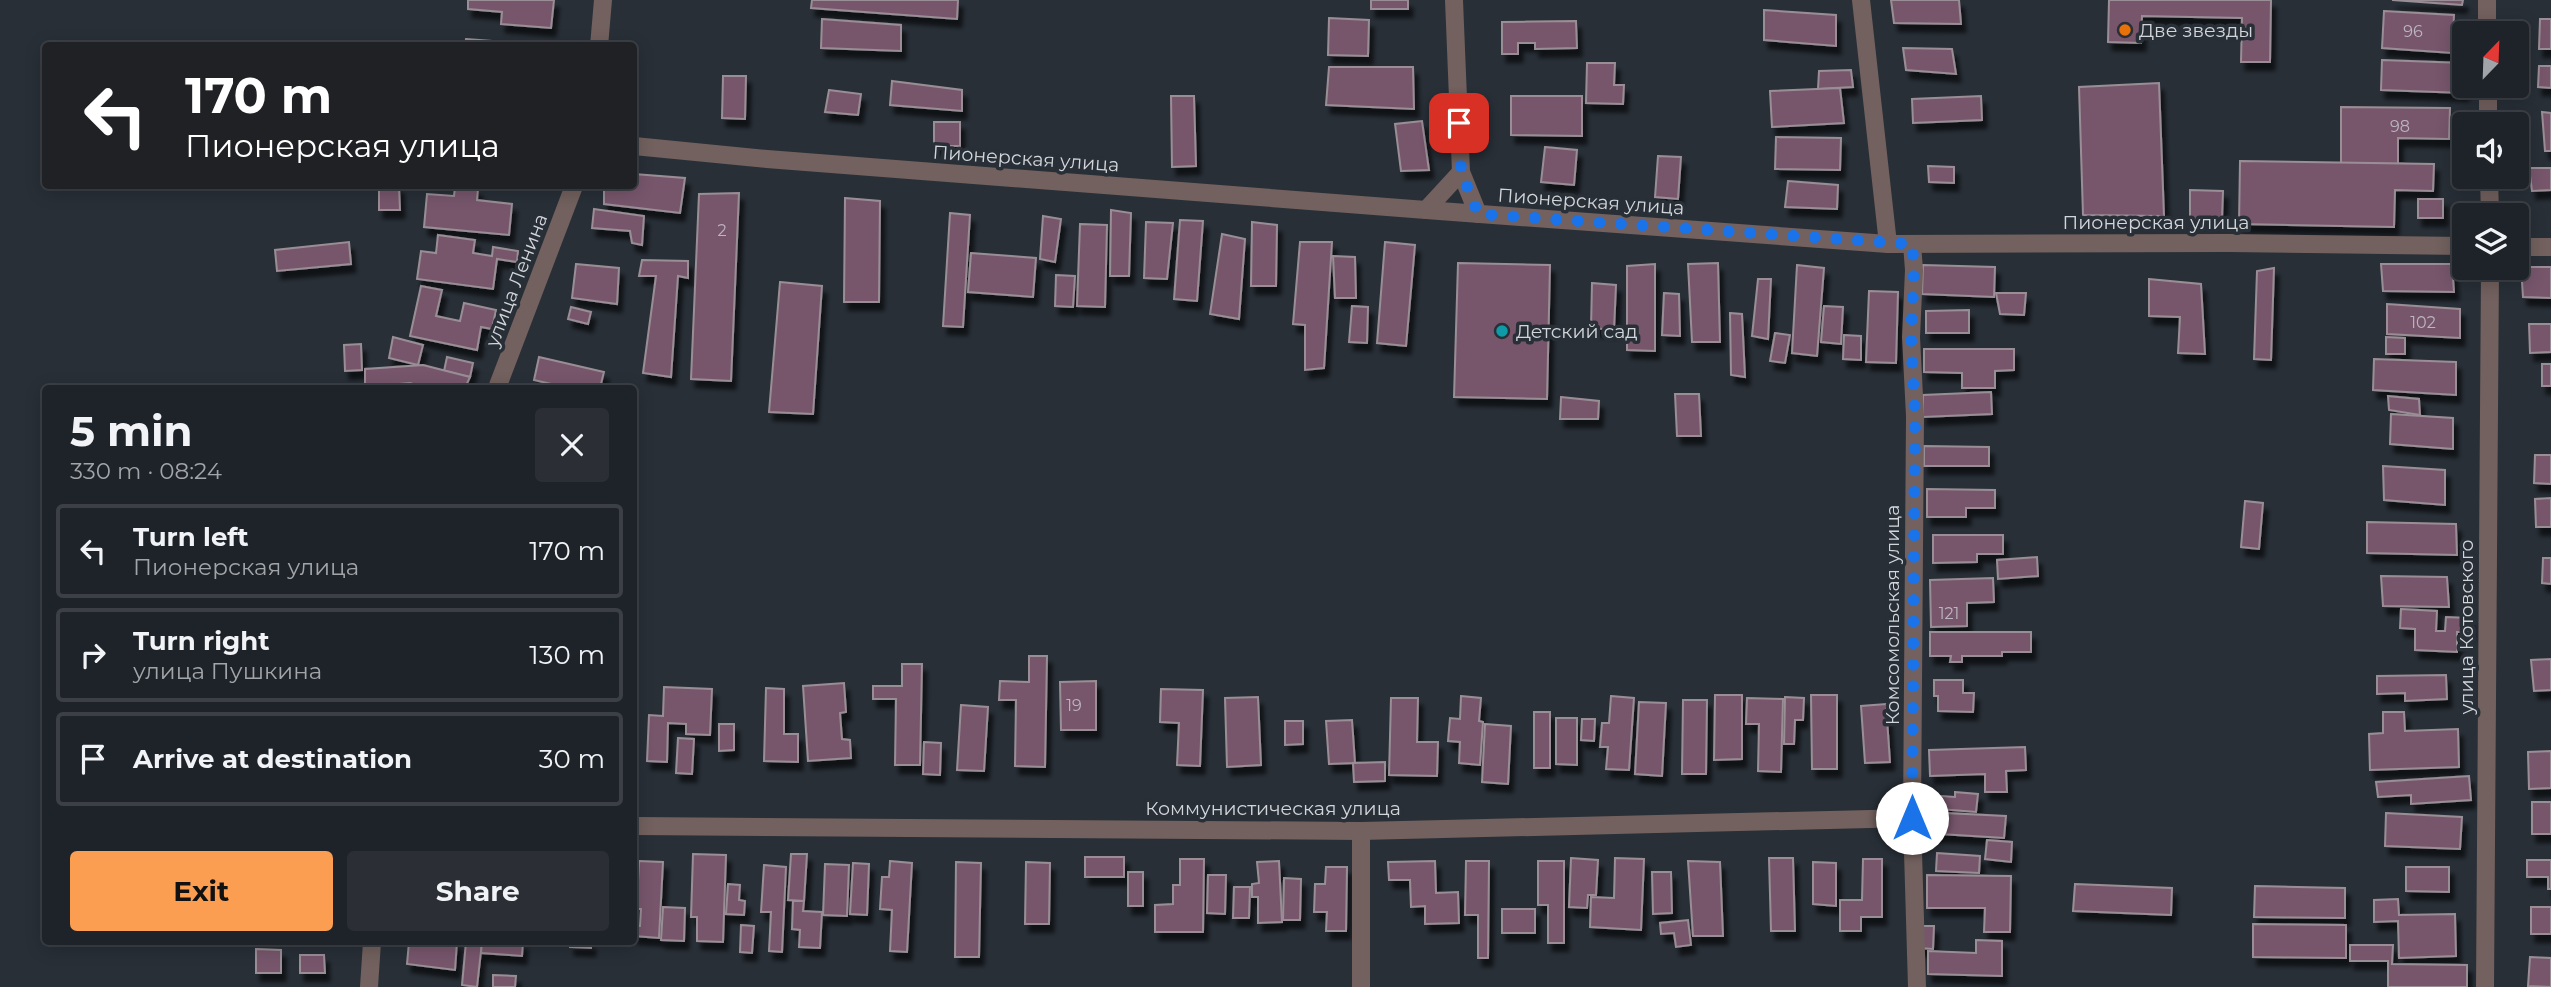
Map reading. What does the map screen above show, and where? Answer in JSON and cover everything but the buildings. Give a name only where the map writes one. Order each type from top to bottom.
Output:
[{"type":"street","points":[[599,42],[603,0]]},
{"type":"street","points":[[1454,0],[1461,172],[1478,214]]},
{"type":"street","points":[[1861,0],[1888,244]]},
{"type":"street","points":[[2487,0],[2487,21]]},
{"type":"street","name":"Пионерская улица","points":[[637,146],[808,162],[1888,244],[2229,243],[2452,246]]},
{"type":"street","points":[[1426,210],[1461,172]]},
{"type":"street","name":"улица Ленина","points":[[498,385],[573,189]]},
{"type":"street","name":"Комсомольская улица","points":[[1912,244],[1914,271],[1911,337],[1915,415],[1912,818],[1917,987]]},
{"type":"street","points":[[2529,247],[2551,247]]},
{"type":"street","name":"улица Котовского","points":[[2485,987],[2490,280]]},
{"type":"street","name":"Коммунистическая улица","points":[[637,825],[1360,831],[1912,818]]},
{"type":"street","points":[[1360,831],[1361,987]]},
{"type":"street","points":[[369,987],[372,945]]},
{"type":"place","name":"Две звезды","points":[[2125,30]]},
{"type":"place","name":"Детский сад","points":[[1502,331]]},
{"type":"route","points":[[1459,123],[1461,172],[1478,214],[1912,244],[1914,271],[1911,337],[1915,415],[1912,818]]}]
